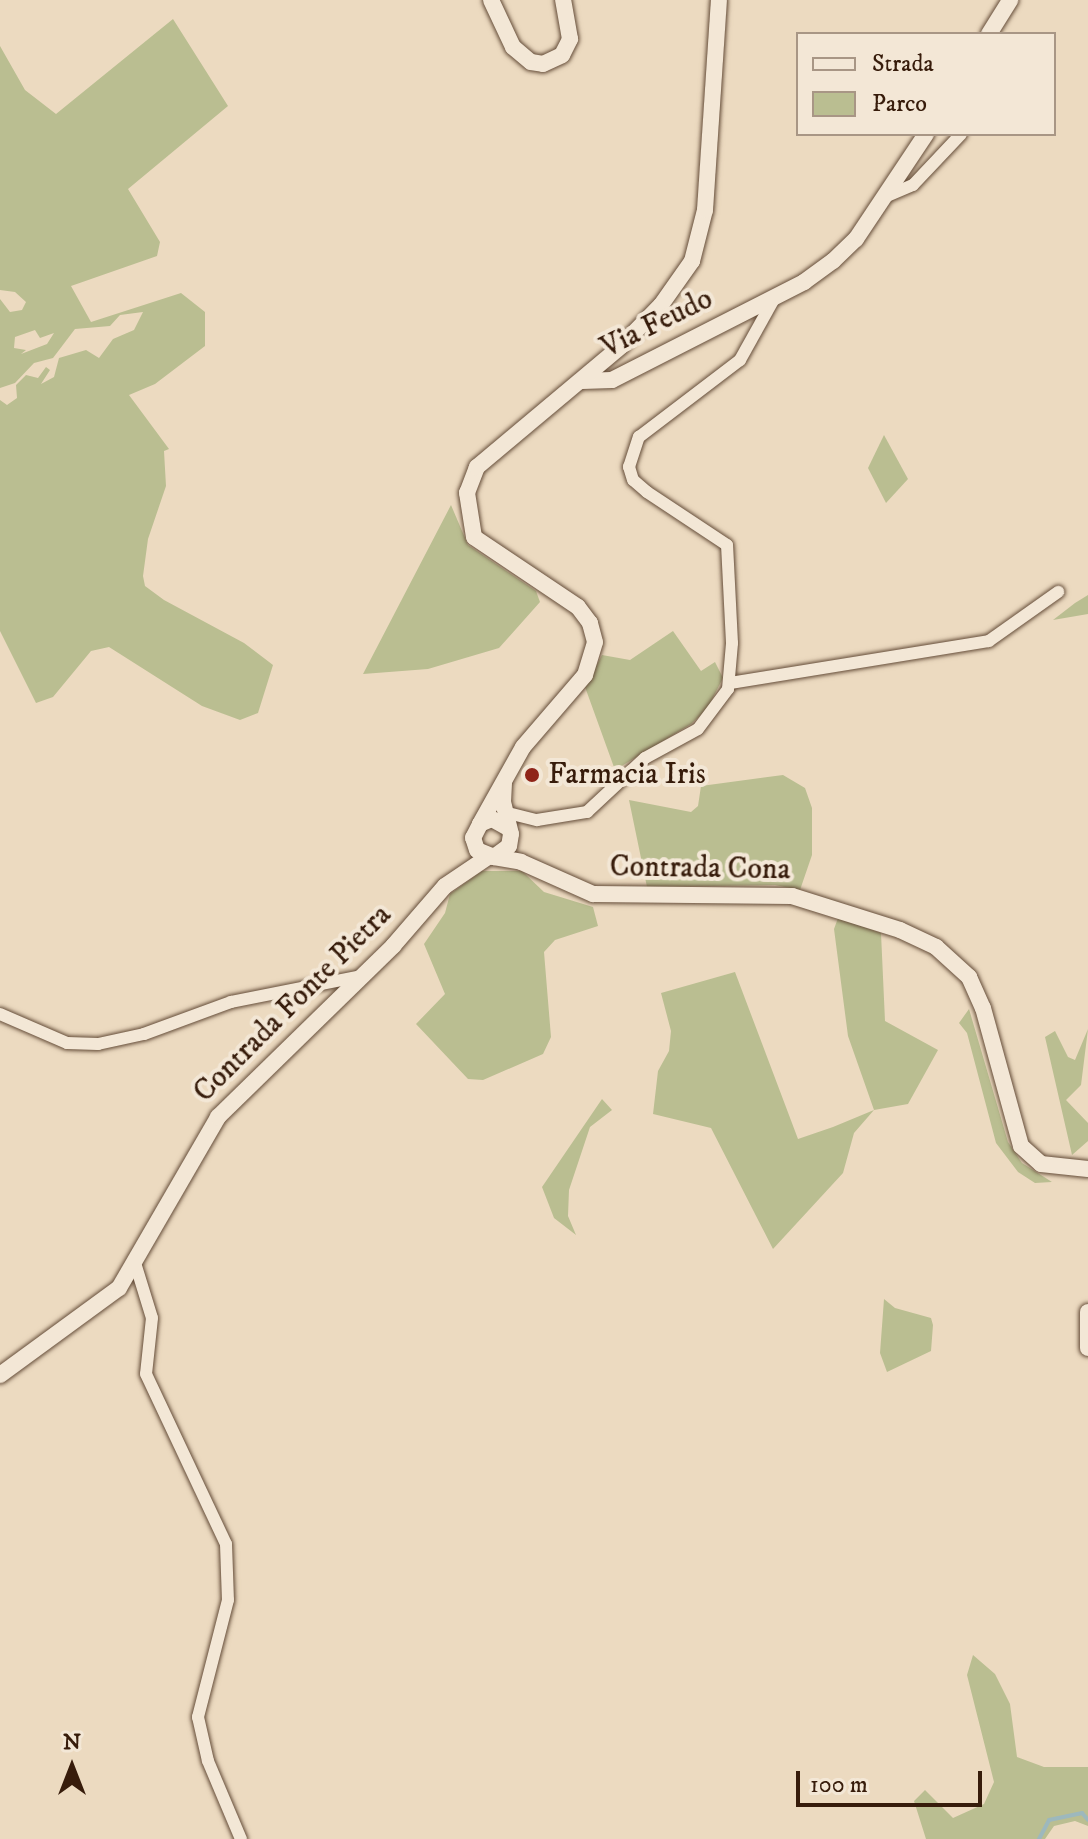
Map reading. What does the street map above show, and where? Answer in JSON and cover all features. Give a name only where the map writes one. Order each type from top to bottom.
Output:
[{"type":"main road","points":[[491,0],[513,47],[531,62],[543,64],[562,55],[570,39],[563,0]]},
{"type":"main road","points":[[582,381],[661,305],[692,261],[705,210],[719,0]]},
{"type":"main road","points":[[990,32],[1010,0]]},
{"type":"main road","name":"Via Feudo","points":[[445,886],[506,774],[585,675],[595,642],[590,623],[578,607],[474,537],[467,493],[477,467],[498,446],[582,381],[612,380],[775,297],[833,261],[887,196],[925,136]]},
{"type":"main road","points":[[445,886],[491,857],[506,852],[506,774]]},
{"type":"main road","points":[[491,857],[477,850],[476,831],[492,819],[508,827]]},
{"type":"main road","name":"Contrada Cona","points":[[508,827],[544,875]]},
{"type":"main road","name":"Contrada Cona","points":[[491,857],[593,894],[792,896],[900,930],[936,947],[969,977],[983,1008],[1021,1146],[1041,1164],[1088,1169]]},
{"type":"main road","name":"Contrada Fonte Pietra","points":[[0,1375],[96,1309],[136,1266],[218,1117],[361,976],[445,886]]},
{"type":"main road","points":[[1088,1312],[1088,1348]]},
{"type":"street","points":[[887,196],[913,185],[959,136]]},
{"type":"street","points":[[508,827],[587,812],[645,758],[698,729],[730,683],[727,545],[647,492],[633,480],[629,467],[639,437],[740,360],[775,297]]},
{"type":"street","points":[[730,683],[989,641],[1058,592]]},
{"type":"street","points":[[0,1014],[67,1043],[98,1044],[144,1034],[231,1002],[361,976]]},
{"type":"street","points":[[136,1266],[152,1318],[146,1374],[226,1544],[228,1600],[198,1717],[208,1761],[241,1839]]},
{"type":"green space","points":[[173,19],[228,106],[128,189],[160,242],[157,256],[71,286],[91,322],[181,293],[205,312],[205,346],[155,384],[129,395],[169,449],[164,451],[166,486],[148,539],[143,576],[145,586],[164,600],[244,643],[273,665],[258,713],[240,720],[202,706],[109,647],[91,651],[53,697],[36,703],[0,631],[0,400],[7,405],[17,398],[16,385],[26,375],[38,378],[46,367],[50,370],[41,384],[54,377],[59,358],[86,350],[99,358],[113,339],[134,330],[143,312],[120,315],[110,326],[75,329],[53,358],[34,363],[15,383],[0,388],[0,299],[10,312],[22,310],[26,302],[15,292],[0,290],[0,46],[25,90],[56,114]],"holes":[[[35,330],[40,338],[54,333],[47,344],[21,354],[26,350],[14,348],[15,337]]]},
{"type":"green space","points":[[884,435],[908,479],[886,503],[868,468]]},
{"type":"green space","points":[[451,505],[468,545],[536,591],[540,602],[499,648],[428,669],[363,674]]},
{"type":"green space","points":[[1088,595],[1088,614],[1053,620],[1075,603]]},
{"type":"green space","points":[[673,631],[701,671],[715,662],[723,678],[707,709],[691,724],[615,770],[585,687],[602,655],[630,660]]},
{"type":"green space","points":[[783,775],[805,788],[812,808],[812,855],[800,890],[775,885],[647,887],[629,800],[691,812],[698,806],[701,786]]},
{"type":"green space","points":[[482,871],[522,871],[544,892],[593,907],[598,926],[555,940],[544,952],[551,1037],[543,1054],[483,1080],[468,1079],[416,1024],[445,994],[424,944],[445,913],[450,894]]},
{"type":"green space","points":[[838,918],[881,933],[885,1021],[938,1050],[908,1104],[874,1110],[848,1036],[834,929]]},
{"type":"green space","points":[[735,972],[798,1139],[874,1110],[854,1133],[843,1173],[773,1249],[711,1128],[653,1114],[658,1071],[669,1051],[671,1031],[661,993]]},
{"type":"green space","points":[[969,1009],[1008,1142],[1022,1163],[1052,1182],[1035,1183],[1018,1172],[996,1143],[967,1033],[959,1023]]},
{"type":"green space","points":[[1088,1029],[1081,1085],[1066,1100],[1088,1123],[1088,1141],[1072,1155],[1045,1037],[1055,1031],[1068,1057],[1075,1060]]},
{"type":"green space","points":[[602,1099],[612,1110],[590,1127],[569,1190],[568,1216],[576,1235],[554,1218],[542,1187]]},
{"type":"green space","points":[[884,1299],[895,1308],[931,1318],[933,1325],[931,1351],[887,1372],[880,1353]]},
{"type":"green space","points":[[973,1655],[995,1674],[1010,1704],[1017,1757],[1044,1767],[1088,1767],[1088,1826],[1075,1821],[1054,1826],[1045,1839],[926,1839],[914,1801],[925,1790],[953,1818],[984,1804],[994,1782],[967,1675]]},
{"type":"waterway","points":[[1039,1839],[1049,1820],[1082,1813],[1088,1820]]},
{"type":"place","name":"Farmacia Iris","points":[[532,775]]}]
